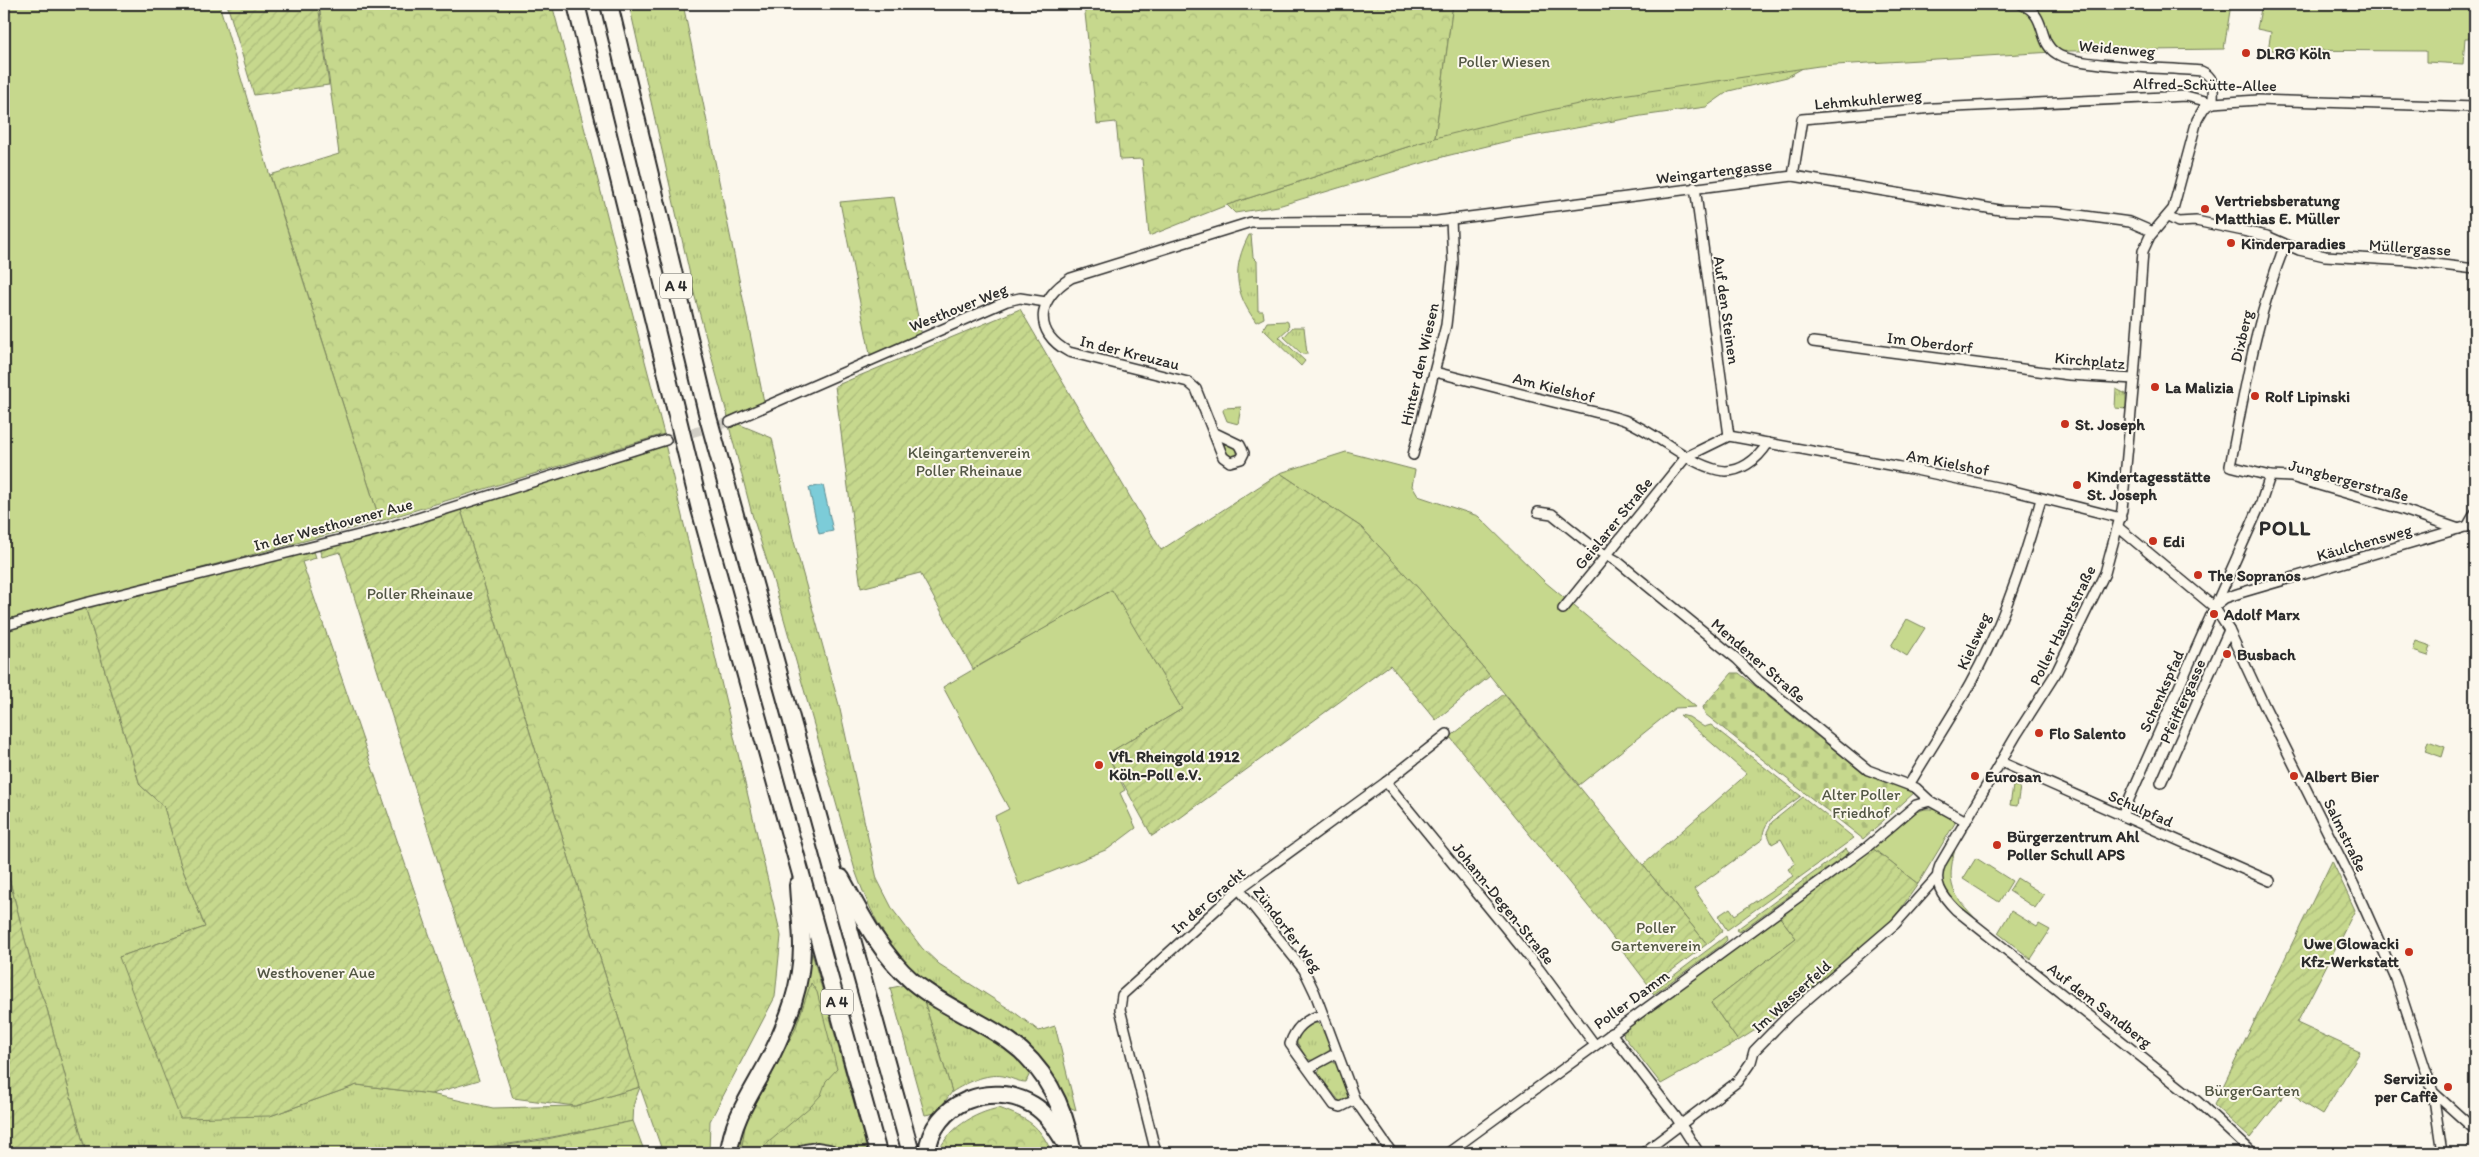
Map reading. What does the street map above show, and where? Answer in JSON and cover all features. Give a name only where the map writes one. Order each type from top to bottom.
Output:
[{"type":"highway","name":"A 4","points":[[576,4],[700,508],[796,850],[878,1153]]},
{"type":"highway","name":"A 4","points":[[608,4],[708,417],[911,1153]]},
{"type":"highway","points":[[729,1153],[730,1143],[739,1116],[771,1056],[792,1008],[800,972],[802,945],[796,850]]},
{"type":"highway","points":[[828,854],[875,939],[896,965],[913,981],[940,1001],[1009,1041],[1035,1063],[1053,1089],[1068,1125],[1072,1153]]},
{"type":"highway","points":[[927,1153],[936,1126],[952,1108],[975,1096],[997,1093],[1016,1097],[1035,1105],[1050,1121],[1072,1153]]},
{"type":"highway","points":[[806,1153],[817,1151],[829,1153]]},
{"type":"street","name":"Weidenweg","points":[[2021,4],[2036,15],[2046,41],[2057,54],[2077,60],[2201,71],[2210,76],[2213,83],[2213,103]]},
{"type":"street","name":"Alfred-Schütte-Allee","points":[[1934,108],[2186,96],[2213,103],[2258,100],[2475,107]]},
{"type":"street","points":[[2168,217],[2178,195],[2200,113],[2213,103]]},
{"type":"street","name":"Lehmkuhlerweg","points":[[1793,176],[1802,119],[1934,108]]},
{"type":"street","name":"Weingartengasse","points":[[1046,302],[1056,287],[1071,278],[1251,222],[1451,219],[1793,176],[2000,210],[2056,212],[2130,222],[2153,232]]},
{"type":"street","name":"Auf den Steinen","points":[[1695,187],[1729,436]]},
{"type":"street","name":"Poller Hauptstraße","points":[[1937,877],[1941,863],[2000,762],[2042,698],[2083,621],[2105,573],[2121,518],[2134,379],[2142,256],[2153,232],[2168,217]]},
{"type":"street","name":"Müllergasse","points":[[2168,217],[2178,222],[2196,221],[2244,230],[2267,236],[2285,245],[2325,256],[2410,261],[2475,269]]},
{"type":"street","name":"Hinter den Wiesen","points":[[1413,455],[1446,325],[1453,263],[1451,219]]},
{"type":"street","name":"Dixberg","points":[[2230,466],[2258,323],[2285,245]]},
{"type":"street","name":"Westhover Weg","points":[[730,422],[1007,301],[1020,298],[1046,302]]},
{"type":"street","name":"In der Kreuzau","points":[[1046,302],[1045,325],[1048,335],[1060,347],[1069,352],[1188,382],[1196,389],[1213,432]]},
{"type":"street","name":"Im Oberdorf","points":[[1813,342],[2043,371]]},
{"type":"street","name":"Kirchplatz","points":[[2043,371],[2134,379]]},
{"type":"street","name":"Am Kielshof","points":[[1435,372],[1623,420],[1655,435],[1686,456],[1718,470],[1732,470],[1745,466],[1756,458],[1768,443]]},
{"type":"street","points":[[1686,456],[1729,436]]},
{"type":"street","name":"Am Kielshof","points":[[1729,436],[1906,468],[2006,489],[2121,518]]},
{"type":"street","name":"In der Westhovener Aue","points":[[4,626],[85,603],[383,529],[666,440]]},
{"type":"street","name":"Geislarer Straße","points":[[1563,609],[1686,456]]},
{"type":"street","name":"Jungbergerstraße","points":[[2230,466],[2270,476],[2291,478],[2467,527]]},
{"type":"street","name":"Schenkspfad","points":[[2122,815],[2261,503],[2270,476]]},
{"type":"street","name":"Kielsweg","points":[[1909,785],[1971,683],[1985,653],[2020,571],[2041,499]]},
{"type":"street","name":"Mendener Straße","points":[[1538,512],[1552,514],[1596,550],[1632,573],[1737,659],[1759,681],[1868,770],[1909,785],[1922,793],[1930,801],[1966,821]]},
{"type":"street","points":[[2467,527],[2475,513]]},
{"type":"street","name":"Käulchensweg","points":[[2214,607],[2225,598],[2240,593],[2467,527]]},
{"type":"street","name":"Salmstraße","points":[[2119,528],[2214,607],[2229,630],[2265,707],[2352,880],[2392,970],[2433,1092],[2475,1130]]},
{"type":"street","name":"Pfeiffergasse","points":[[2161,783],[2229,630]]},
{"type":"street","name":"In der Gracht","points":[[1156,1153],[1119,1002],[1122,995],[1240,889],[1386,782],[1447,734]]},
{"type":"street","name":"Schulpfad","points":[[2000,762],[2270,881]]},
{"type":"street","name":"Johann-Degen-Straße","points":[[1386,782],[1539,968],[1595,1045]]},
{"type":"street","name":"Poller Damm","points":[[1448,1153],[1867,847],[1916,805],[1930,801]]},
{"type":"street","name":"Im Wasserfeld","points":[[1643,1153],[1737,1082],[1751,1062],[1754,1051],[1783,1020],[1895,924],[1937,877]]},
{"type":"street","name":"Auf dem Sandberg","points":[[1937,877],[1941,892],[1956,910],[2197,1101],[2253,1153]]},
{"type":"street","name":"Zündorfer Weg","points":[[1240,889],[1304,970],[1355,1100],[1392,1153]]},
{"type":"street","points":[[1323,1015],[1314,1017],[1294,1031],[1290,1044],[1334,1105],[1341,1107],[1355,1100]]},
{"type":"street","points":[[1611,1033],[1699,1153]]},
{"type":"street","points":[[1309,1068],[1337,1053]]},
{"type":"street","points":[[2433,1092],[2442,1153]]},
{"type":"green space","points":[[4,4],[219,4],[270,176],[380,521],[4,620]]},
{"type":"green space","points":[[227,4],[318,4],[329,85],[254,95]]},
{"type":"green space","points":[[319,4],[552,4],[664,434],[380,521],[270,175],[339,154]]},
{"type":"green space","points":[[629,4],[683,4],[764,402],[728,417],[695,297]]},
{"type":"green space","points":[[1084,4],[1453,4],[1435,138],[1227,205],[1149,236],[1142,159],[1120,160],[1116,122],[1097,124]]},
{"type":"green space","points":[[1453,4],[1808,65],[1787,77],[1729,91],[1706,107],[1641,116],[1516,139],[1446,156],[1278,206],[1235,213],[1227,205],[1435,138]]},
{"type":"green space","name":"Poller Wiesen","points":[[1453,4],[2231,4],[2224,49],[2070,51],[1819,66],[1615,96],[1435,138]]},
{"type":"green space","points":[[2262,4],[2475,4],[2475,38],[2465,38],[2463,64],[2426,62],[2426,51],[2268,50],[2271,32],[2257,29]]},
{"type":"green space","points":[[894,197],[922,337],[871,359],[840,202]]},
{"type":"green space","points":[[1249,235],[1251,235],[1253,257],[1257,261],[1258,311],[1263,311],[1264,318],[1256,322],[1243,300],[1238,280],[1240,258]]},
{"type":"green space","name":"Kleingartenverein Poller Rheinaue","points":[[1020,309],[1161,550],[1280,473],[1361,527],[1420,590],[1490,676],[1436,720],[1390,665],[1180,818],[1152,836],[1107,754],[1182,709],[1112,590],[973,669],[920,573],[861,588],[835,386]]},
{"type":"green space","points":[[1286,321],[1289,328],[1279,337],[1305,361],[1301,366],[1263,329],[1267,322]]},
{"type":"green space","points":[[1293,327],[1304,327],[1307,354],[1302,354],[1284,337]]},
{"type":"green space","points":[[2116,389],[2126,394],[2126,409],[2115,408]]},
{"type":"green space","points":[[1241,407],[1238,424],[1227,421],[1223,411],[1224,408]]},
{"type":"green space","points":[[736,423],[772,438],[793,538],[839,705],[877,879],[893,910],[922,948],[939,964],[1014,1012],[1039,1031],[1055,1026],[1076,1110],[1069,1107],[1051,1072],[1031,1048],[1003,1027],[940,991],[913,970],[892,945],[867,902],[855,870],[773,580],[752,514],[729,426]]},
{"type":"green space","points":[[1223,443],[1237,448],[1237,455],[1233,457],[1228,455]]},
{"type":"green space","points":[[665,444],[781,936],[775,997],[710,1121],[709,1153],[663,1153],[640,1087],[460,507],[583,471]]},
{"type":"green space","points":[[1346,452],[1415,470],[1412,486],[1418,496],[1478,516],[1545,582],[1696,707],[1675,708],[1579,785],[1420,590],[1361,527],[1280,473]]},
{"type":"green space","name":"Poller Rheinaue","points":[[460,507],[640,1087],[575,1106],[513,1098],[340,552],[322,557],[319,549],[383,534]]},
{"type":"green space","name":"Westhovener Aue","points":[[314,551],[316,558],[302,562],[479,1080],[431,1094],[357,1085],[270,1116],[180,1118],[119,957],[205,927],[181,865],[164,807],[140,785],[85,606]]},
{"type":"green space","points":[[1112,589],[1182,709],[1107,754],[1125,790],[1120,793],[1136,828],[1108,849],[1019,885],[995,816],[1009,809],[943,687]]},
{"type":"green space","points":[[85,606],[140,785],[164,807],[181,865],[205,927],[119,957],[270,1116],[357,1085],[431,1094],[493,1108],[575,1106],[640,1087],[634,1103],[633,1121],[528,1141],[422,1153],[86,1153],[47,1009],[35,978],[4,859],[4,628]]},
{"type":"green space","points":[[1907,619],[1925,628],[1907,656],[1891,646]]},
{"type":"green space","points":[[2416,641],[2431,646],[2428,656],[2413,651]]},
{"type":"green space","name":"Alter Poller Friedhof","points":[[1732,673],[1739,673],[1864,774],[1915,792],[1863,839],[1705,714],[1703,707]]},
{"type":"green space","name":"Poller Gartenverein","points":[[1504,694],[1707,944],[1650,987],[1601,922],[1450,737]]},
{"type":"green space","points":[[1680,715],[1689,717],[1704,727],[1711,725],[1801,796],[1770,820],[1763,832],[1763,839],[1694,889],[1723,931],[1707,944],[1643,865],[1747,774]]},
{"type":"green space","points":[[2428,741],[2445,747],[2442,757],[2425,751]]},
{"type":"green space","points":[[2013,786],[2020,787],[2017,806],[2010,805]]},
{"type":"green space","points":[[1803,797],[1854,838],[1727,930],[1718,916],[1730,908],[1735,915],[1793,876],[1788,869],[1795,864],[1781,839],[1772,844],[1767,832],[1772,822]]},
{"type":"green space","points":[[1934,809],[1942,812],[1950,816],[1955,823],[1918,884],[1871,847],[1916,812]]},
{"type":"green space","points":[[1871,847],[1918,884],[1892,921],[1854,955],[1776,1017],[1738,1041],[1711,1003],[1796,938],[1779,916]]},
{"type":"green space","points":[[1846,849],[1849,853],[1739,932],[1736,930]]},
{"type":"green space","points":[[1955,849],[1951,872],[1953,889],[1962,904],[1978,921],[1952,901],[1943,888],[1941,881],[1943,870]]},
{"type":"green space","points":[[1976,858],[2012,881],[1999,902],[1963,879]]},
{"type":"green space","points":[[4,859],[35,978],[47,1009],[86,1153],[4,1153]]},
{"type":"green space","name":"BürgerGarten","points":[[2332,861],[2355,910],[2297,1023],[2360,1052],[2322,1115],[2301,1102],[2289,1089],[2250,1138],[2214,1105]]},
{"type":"green space","points":[[2017,878],[2044,895],[2035,908],[2009,891]]},
{"type":"green space","points":[[2011,911],[2037,927],[2039,924],[2050,930],[2031,959],[1998,933]]},
{"type":"green space","points":[[1779,916],[1796,938],[1711,1003],[1738,1041],[1661,1084],[1623,1035],[1625,1029]]},
{"type":"green space","points":[[1726,936],[1727,940],[1723,944],[1654,994],[1652,992]]},
{"type":"green space","points":[[812,953],[868,1153],[851,1153],[835,1147],[807,1145],[784,1153],[737,1153],[744,1120],[802,998]]},
{"type":"green space","points":[[811,983],[817,992],[837,1069],[826,1081],[821,1095],[811,1106],[756,1153],[741,1152],[746,1120],[795,1030]]},
{"type":"green space","points":[[905,985],[924,1001],[952,1092],[936,1113],[925,1115],[890,988]]},
{"type":"green space","points":[[924,1001],[983,1033],[1013,1054],[1024,1064],[1030,1073],[1026,1082],[997,1075],[983,1077],[952,1092]]},
{"type":"green space","points":[[1313,1022],[1323,1025],[1331,1048],[1314,1061],[1307,1059],[1295,1039],[1298,1033]]},
{"type":"green space","points":[[1329,1061],[1337,1065],[1342,1074],[1349,1094],[1345,1102],[1340,1102],[1318,1074],[1321,1066]]},
{"type":"green space","points":[[999,1108],[1032,1124],[1042,1135],[1052,1153],[938,1153],[942,1144],[963,1123],[980,1114]]},
{"type":"green space","points":[[633,1121],[645,1153],[474,1153],[474,1150],[542,1140]]},
{"type":"water","points":[[823,485],[833,531],[819,534],[809,488]]},
{"type":"tunnel","points":[[666,440],[730,422]]},
{"type":"place","name":"DLRG Köln","points":[[2246,53]]},
{"type":"place","name":"Vertriebsberatung Matthias E. Müller","points":[[2205,209]]},
{"type":"place","name":"Kinderparadies","points":[[2231,243]]},
{"type":"place","name":"La Malizia","points":[[2155,387]]},
{"type":"place","name":"Rolf Lipinski","points":[[2255,396]]},
{"type":"place","name":"St. Joseph","points":[[2065,424]]},
{"type":"place","name":"Kindertagesstätte St. Joseph","points":[[2077,485]]},
{"type":"place","name":"Edi","points":[[2153,541]]},
{"type":"place","name":"The Sopranos","points":[[2198,575]]},
{"type":"place","name":"Adolf Marx","points":[[2214,614]]},
{"type":"place","name":"Busbach","points":[[2227,654]]},
{"type":"place","name":"Flo Salento","points":[[2039,733]]},
{"type":"place","name":"VfL Rheingold 1912 Köln-Poll e.V.","points":[[1099,765]]},
{"type":"place","name":"Eurosan","points":[[1975,776]]},
{"type":"place","name":"Albert Bier","points":[[2294,776]]},
{"type":"place","name":"Bürgerzentrum Ahl Poller Schull APS","points":[[1997,845]]},
{"type":"place","name":"Uwe Glowacki Kfz-Werkstatt","points":[[2409,952]]},
{"type":"place","name":"Servizio per Caffè","points":[[2448,1087]]},
{"type":"district","name":"POLL","points":[[2285,528]]}]
